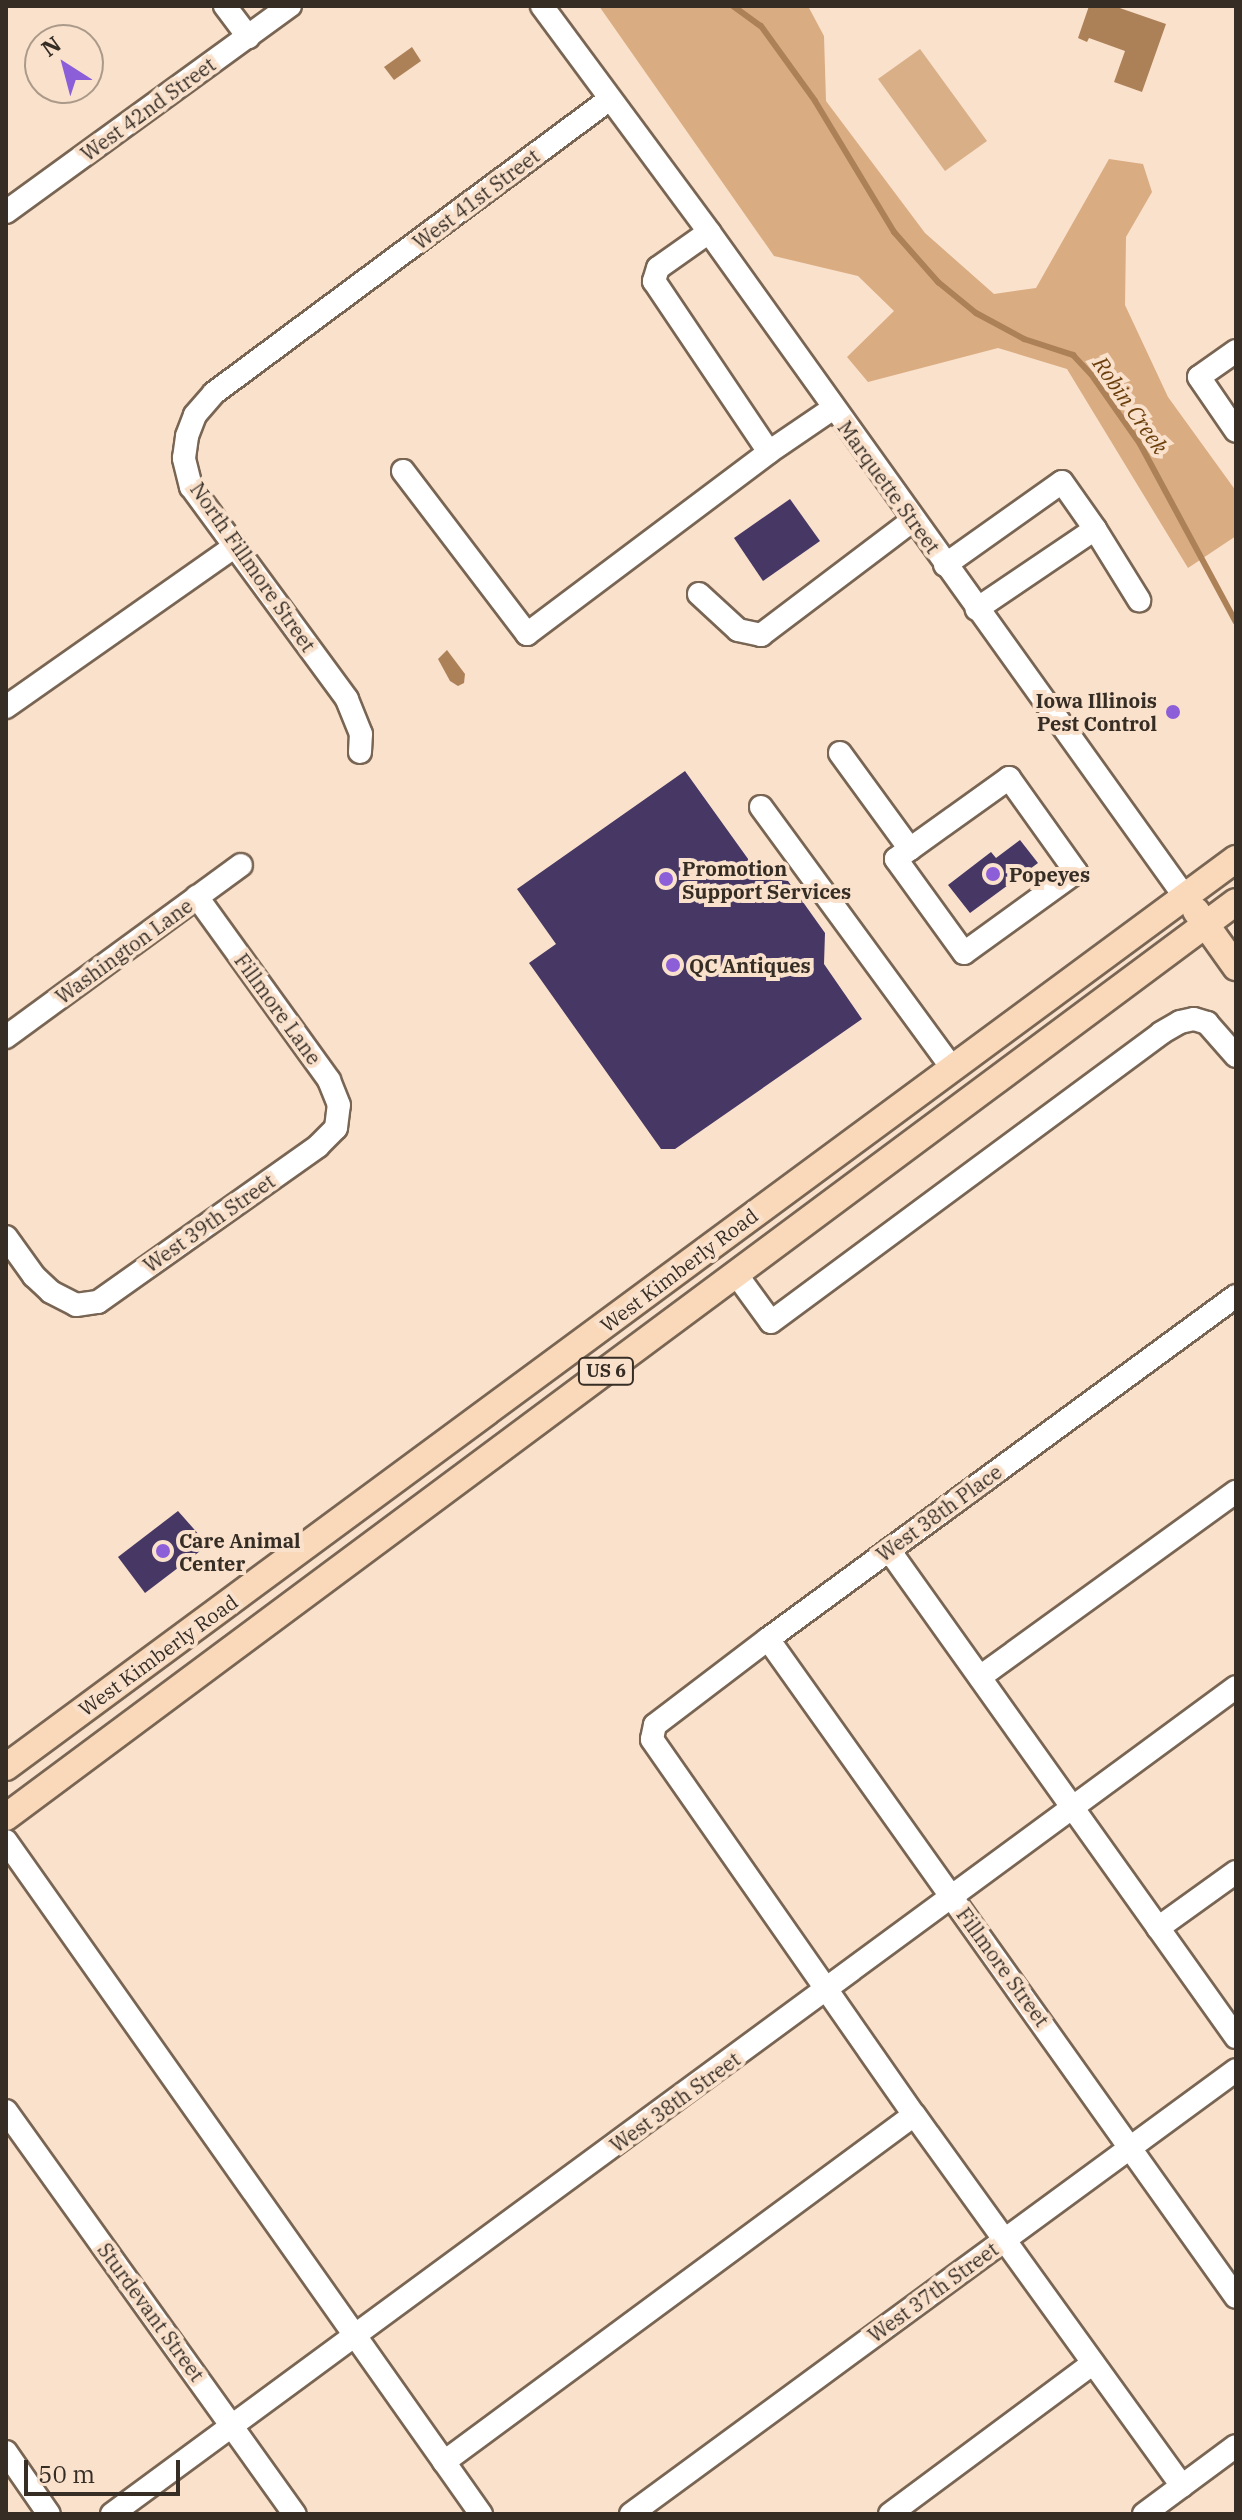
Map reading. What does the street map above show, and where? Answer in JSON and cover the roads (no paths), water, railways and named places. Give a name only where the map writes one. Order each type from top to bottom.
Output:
[{"type":"main road","name":"West Kimberly Road","points":[[6,1767],[1236,859]]},
{"type":"main road","name":"Marquette Street","points":[[1185,897],[1236,967]]},
{"type":"main road","name":"West Kimberly Road","points":[[6,1817],[1236,902]]},
{"type":"street","points":[[225,6],[248,37]]},
{"type":"street","name":"West 42nd Street","points":[[6,212],[290,6]]},
{"type":"street","name":"Marquette Street","points":[[542,6],[709,232],[832,409],[1185,897]]},
{"type":"street","name":"West 41st Street","points":[[342,299],[610,99]]},
{"type":"street","points":[[709,232],[658,268],[654,281],[769,452]]},
{"type":"street","name":"North Fillmore Street","points":[[342,299],[214,393],[195,415],[184,458],[191,487],[347,699],[361,734],[360,752]]},
{"type":"street","points":[[1234,424],[1199,377],[1236,351]]},
{"type":"street","points":[[403,471],[527,634],[769,452],[832,409]]},
{"type":"street","points":[[945,565],[1062,482],[1139,600]]},
{"type":"street","points":[[699,594],[738,630],[761,635],[913,520]]},
{"type":"street","points":[[977,609],[1095,529]]},
{"type":"street","points":[[7,704],[235,546]]},
{"type":"street","points":[[840,753],[910,849]]},
{"type":"street","points":[[1009,778],[1076,872],[964,953],[896,859],[910,849],[1009,778]]},
{"type":"street","points":[[761,807],[951,1067]]},
{"type":"street","name":"Washington Lane","points":[[6,1037],[241,865]]},
{"type":"street","name":"Fillmore Lane","points":[[197,897],[329,1080],[339,1105],[336,1128]]},
{"type":"street","name":"West Kimberly Road","points":[[736,1274],[771,1322],[1161,1033],[1194,1019],[1207,1023],[1218,1032],[1236,1056]]},
{"type":"street","name":"West 39th Street","points":[[6,1237],[34,1276],[51,1292],[76,1305],[98,1302],[318,1146],[336,1128]]},
{"type":"street","name":"West 38th Place","points":[[827,1991],[652,1739],[655,1725],[1236,1296]]},
{"type":"street","points":[[980,1677],[1236,1492]]},
{"type":"street","points":[[889,1550],[1236,2037]]},
{"type":"street","name":"Fillmore Street","points":[[768,1639],[1236,2297]]},
{"type":"street","name":"West 38th Street","points":[[112,2514],[827,1991],[1236,1687]]},
{"type":"street","points":[[6,1841],[481,2514]]},
{"type":"street","points":[[1158,1928],[1236,1872]]},
{"type":"street","points":[[827,1991],[1182,2486]]},
{"type":"street","name":"West 37th Street","points":[[631,2514],[1236,2070]]},
{"type":"street","name":"Sturdevant Street","points":[[6,2111],[295,2514]]},
{"type":"street","points":[[444,2462],[914,2115]]},
{"type":"street","points":[[890,2514],[1093,2363]]},
{"type":"street","points":[[1144,2514],[1236,2446]]},
{"type":"street","points":[[6,2452],[49,2514]]},
{"type":"waterway","name":"Robin Creek","points":[[733,6],[761,26],[815,101],[894,232],[938,282],[976,313],[1024,339],[1073,355],[1091,374],[1140,444],[1236,622]]},
{"type":"place","name":"Iowa Illinois Pest Control","points":[[1173,712]]},
{"type":"place","name":"Popeyes","points":[[993,874]]},
{"type":"place","name":"Promotion Support Services","points":[[666,879]]},
{"type":"place","name":"QC Antiques","points":[[673,965]]},
{"type":"place","name":"Care Animal Center","points":[[163,1551]]}]
